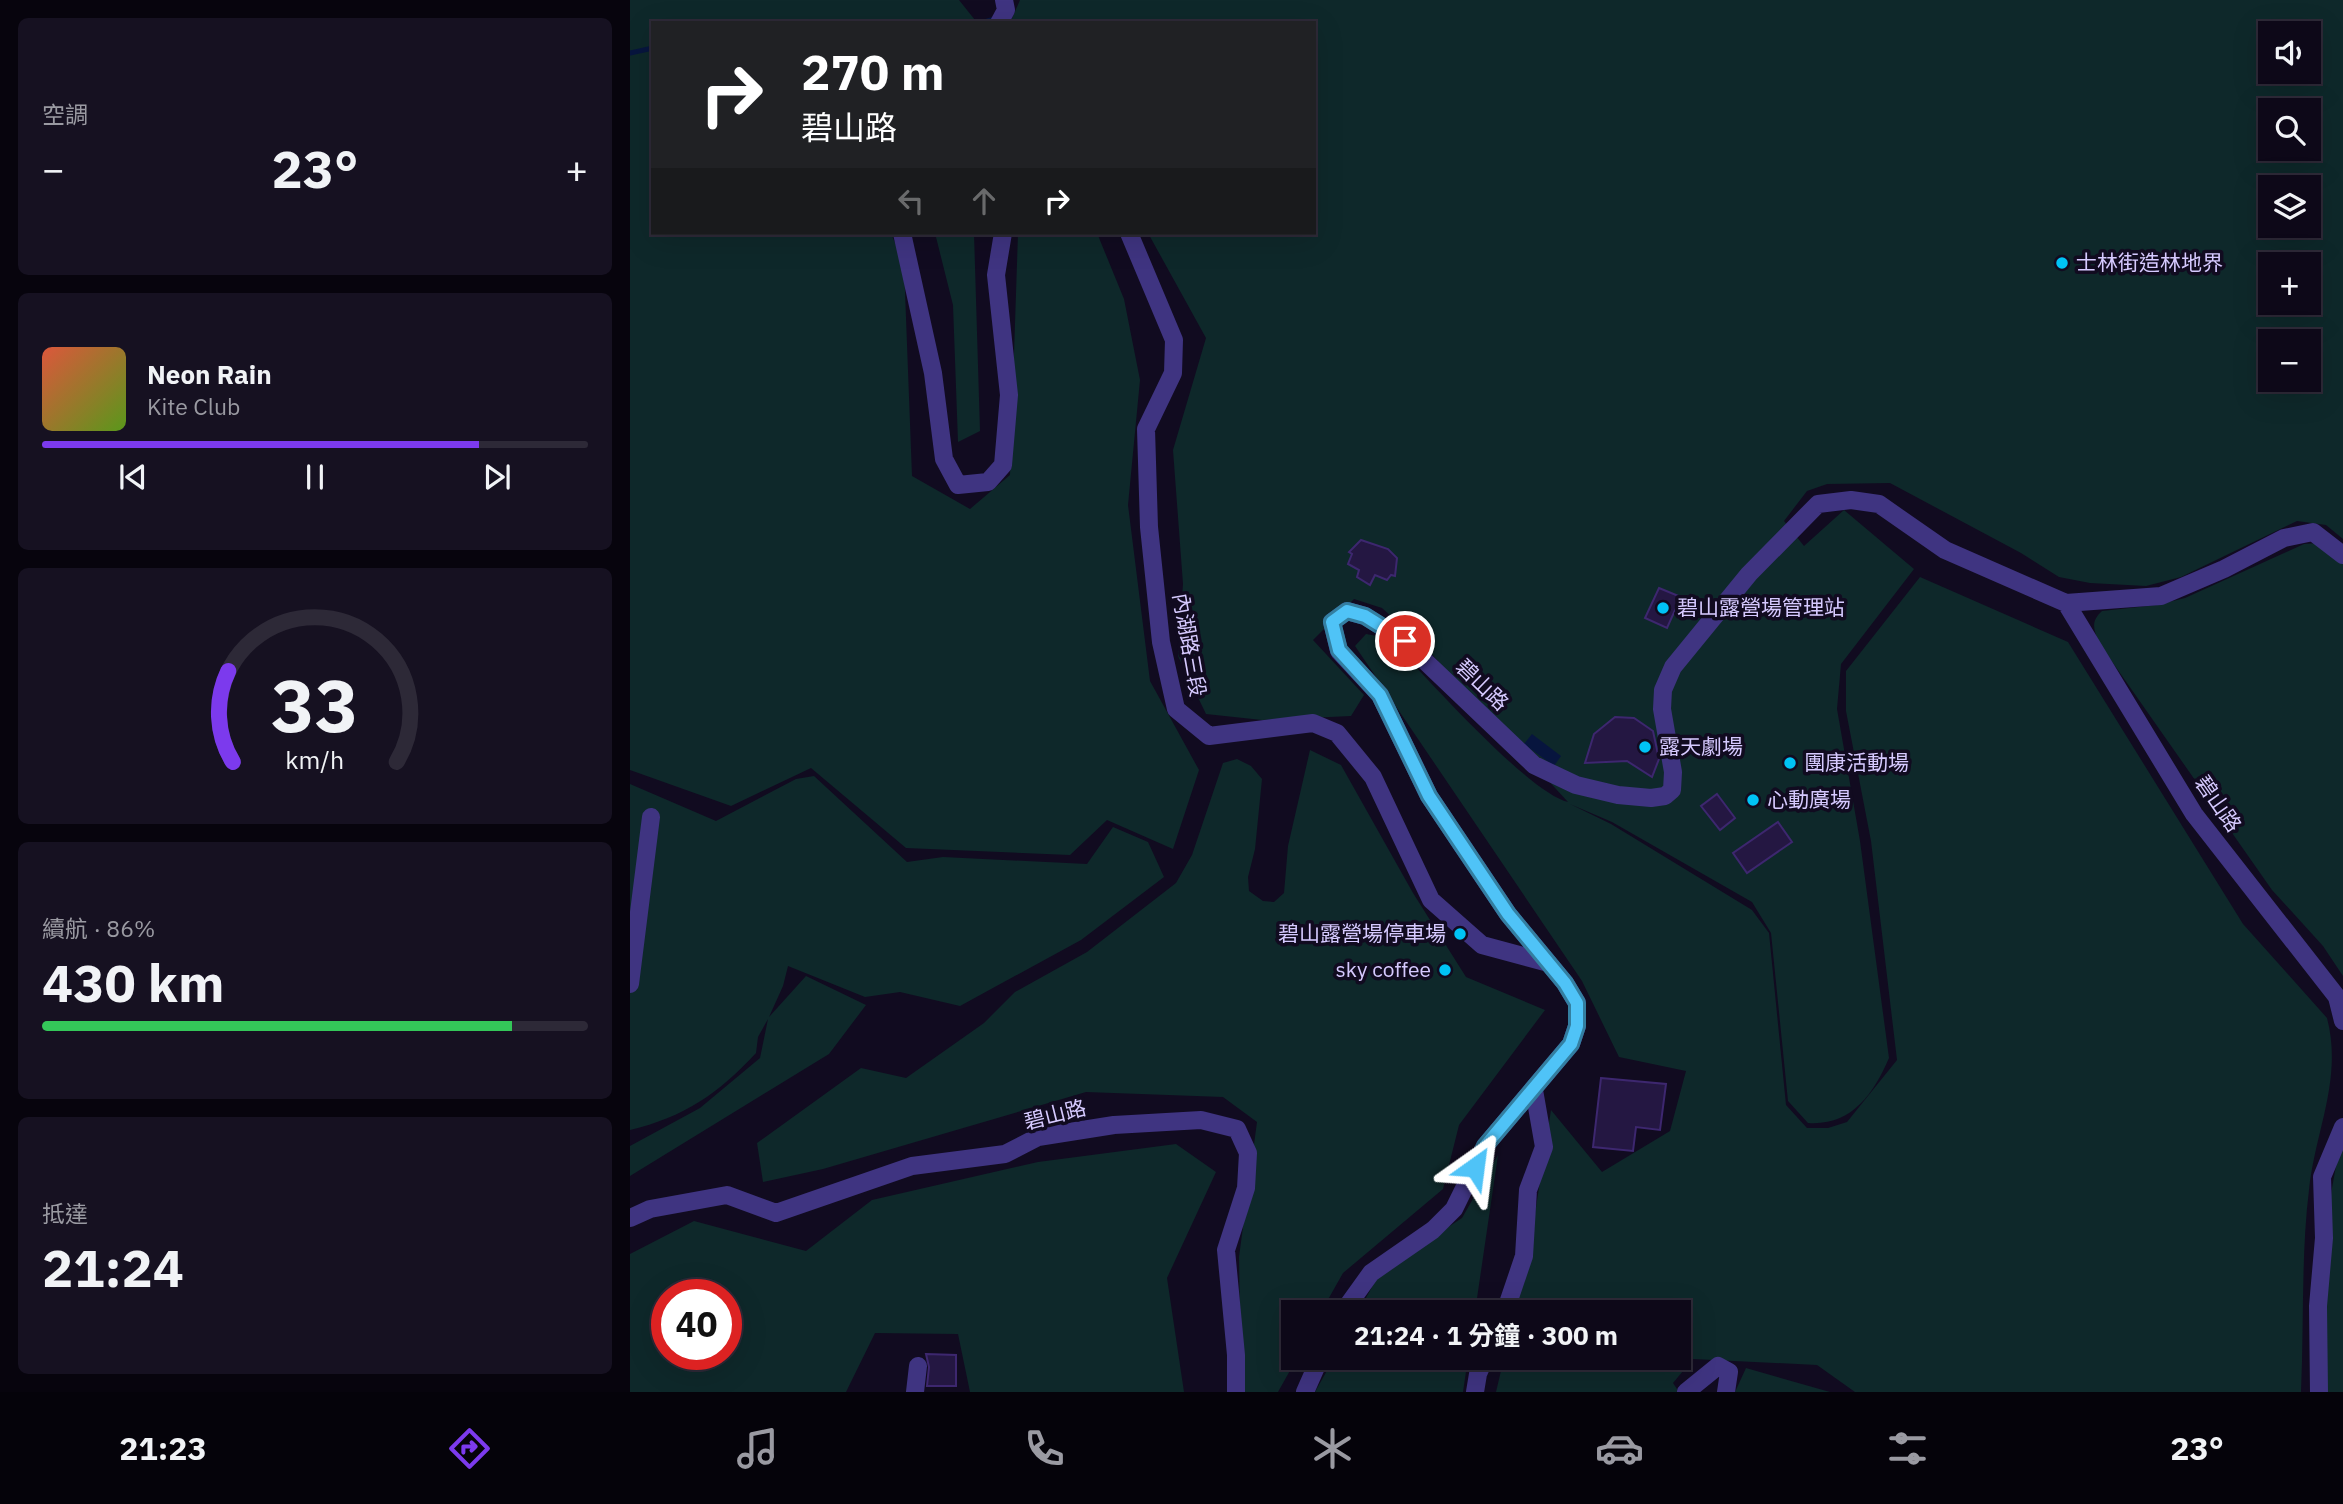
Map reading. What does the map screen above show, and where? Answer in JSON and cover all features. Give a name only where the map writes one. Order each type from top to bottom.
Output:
[{"type":"street","points":[[1000,21],[1006,10],[1004,0]]},
{"type":"street","points":[[902,235],[933,373],[944,459],[958,485],[988,482],[1003,465],[1009,396],[996,275],[1003,235]]},
{"type":"street","name":"內湖路三段","points":[[1130,235],[1174,340],[1173,373],[1146,429],[1149,527],[1155,591],[1161,642],[1176,709],[1209,736],[1312,723],[1337,733],[1373,777],[1431,900],[1482,945],[1545,962]]},
{"type":"street","name":"碧山路","points":[[1352,1300],[1371,1273],[1433,1230],[1454,1209],[1485,1146],[1571,1044],[1577,1026],[1577,1003],[1565,983],[1508,914],[1429,796],[1380,695],[1339,650],[1332,622],[1347,611],[1365,616],[1405,641],[1534,765],[1576,785],[1618,795],[1651,798],[1665,796],[1672,790],[1673,772],[1662,709],[1663,690],[1673,667],[1749,574],[1818,504],[1851,500],[1879,504],[1945,550],[2066,603],[2161,596],[2224,569],[2284,538],[2313,532],[2343,555]]},
{"type":"street","name":"碧山路","points":[[2066,603],[2194,814],[2337,997],[2343,1021]]},
{"type":"street","points":[[630,984],[651,817]]},
{"type":"street","points":[[1509,1300],[1524,1256],[1528,1190],[1544,1147],[1534,1090]]},
{"type":"street","name":"碧山路","points":[[630,1218],[650,1209],[727,1195],[776,1213],[912,1166],[1004,1154],[1038,1137],[1114,1125],[1201,1120],[1237,1129],[1248,1153],[1246,1188],[1226,1250],[1236,1392]]},
{"type":"street","points":[[2319,1392],[2318,1306],[2324,1238],[2322,1177],[2343,1127]]},
{"type":"street","points":[[915,1392],[918,1366]]},
{"type":"street","points":[[1686,1392],[1718,1366],[1729,1372],[1726,1392]]},
{"type":"street","points":[[1305,1392],[1315,1370]]},
{"type":"street","points":[[1475,1392],[1480,1370]]},
{"type":"green space","points":[[630,0],[959,0],[974,21],[651,21],[651,235],[892,235],[904,265],[912,476],[970,509],[1010,475],[1018,235],[1098,235],[1124,299],[1140,380],[1128,505],[1150,681],[1199,770],[1173,849],[1107,820],[1070,855],[906,848],[811,768],[731,806],[630,770]]},
{"type":"green space","points":[[1020,0],[2343,0],[2343,539],[2326,525],[2297,521],[2181,577],[2146,586],[2090,583],[2059,577],[2021,553],[1890,483],[1827,484],[1807,491],[1784,521],[1804,546],[1844,510],[1914,569],[1841,664],[1837,709],[1860,841],[1889,1058],[1868,1096],[1897,1060],[1871,841],[1846,711],[1846,671],[1920,577],[2068,642],[2243,924],[2327,1018],[2332,1062],[2306,1215],[2301,1392],[1855,1392],[1817,1365],[1693,1359],[1691,1361],[1691,1300],[1518,1300],[1530,1246],[1551,1110],[1602,1172],[1670,1131],[1686,1071],[1619,1057],[1582,981],[1355,646],[1366,634],[1388,638],[1503,755],[1550,794],[1568,802],[1427,649],[1382,608],[1354,599],[1313,640],[1364,695],[1351,716],[1262,720],[1206,714],[1178,656],[1183,584],[1173,450],[1206,338],[1149,235],[1316,235],[1316,21],[1011,21]],"holes":[[[1570,804],[1612,822],[1752,902],[1771,933],[1788,1101],[1808,1123],[1823,1123],[1848,1114],[1868,1096],[1847,1122],[1828,1128],[1807,1128],[1786,1105],[1769,933],[1752,910],[1611,824]]]},
{"type":"green space","points":[[936,235],[974,235],[980,431],[958,442],[953,305]]},
{"type":"green space","points":[[2319,543],[2343,564],[2343,976],[2323,946],[2272,890],[2099,643],[2094,626],[2102,611],[2157,605],[2185,598],[2304,544]]},
{"type":"green space","points":[[1310,750],[1341,765],[1413,893],[1466,977],[1545,1010],[1459,1125],[1443,1189],[1343,1273],[1328,1300],[1281,1300],[1281,1370],[1290,1370],[1278,1392],[1241,1392],[1239,1257],[1257,1122],[1223,1097],[1086,1092],[823,1169],[763,1182],[757,1143],[861,1068],[906,1078],[984,1023],[1015,992],[1087,952],[1176,883],[1192,855],[1223,763],[1237,759],[1251,766],[1262,779],[1255,849],[1248,877],[1249,891],[1263,901],[1274,902],[1284,893],[1288,846]]},
{"type":"green space","points":[[814,776],[907,862],[943,857],[1087,864],[1113,827],[1148,842],[1164,877],[1081,940],[960,1006],[900,992],[865,997],[788,966],[783,986],[769,1017],[806,976],[866,1005],[829,1054],[630,1176],[630,1146],[700,1108],[760,1058],[768,1019],[758,1037],[756,1053],[714,1092],[684,1111],[630,1130],[630,784],[716,821],[796,779]]},
{"type":"green space","points":[[2343,1140],[2343,1392],[2327,1392],[2327,1232],[2330,1199]]},
{"type":"green space","points":[[1176,1144],[1216,1172],[1167,1278],[1184,1392],[970,1392],[958,1334],[875,1333],[846,1392],[630,1392],[630,1254],[694,1221],[806,1251],[872,1200],[1038,1162]]},
{"type":"green space","points":[[1498,1155],[1477,1300],[1365,1300],[1381,1271],[1462,1218]]},
{"type":"green space","points":[[1746,1368],[1830,1392],[1735,1392]]},
{"type":"green space","points":[[1327,1370],[1466,1370],[1463,1392],[1315,1392]]},
{"type":"green space","points":[[1501,1370],[1684,1370],[1673,1383],[1679,1392],[1496,1392]]},
{"type":"water","points":[[1532,734],[1561,756],[1554,766],[1524,744]]},
{"type":"building","points":[[1361,540],[1388,549],[1397,558],[1395,576],[1391,575],[1387,580],[1375,575],[1370,585],[1357,577],[1359,570],[1348,564],[1352,554],[1349,552]]},
{"type":"building","name":"碧山露營場管理站","points":[[1659,588],[1681,597],[1667,628],[1645,618]]},
{"type":"building","name":"露天劇場","points":[[1615,717],[1634,718],[1653,731],[1659,759],[1652,777],[1627,761],[1585,763],[1594,734]]},
{"type":"building","points":[[1717,794],[1735,818],[1720,830],[1701,806]]},
{"type":"building","points":[[1778,822],[1792,842],[1747,873],[1733,853]]},
{"type":"building","points":[[1601,1078],[1666,1084],[1660,1130],[1636,1127],[1633,1151],[1593,1147]]},
{"type":"building","points":[[926,1354],[956,1355],[956,1386],[927,1386],[929,1367]]},
{"type":"waterway","points":[[988,21],[994,19]]},
{"type":"waterway","points":[[630,53],[651,48]]},
{"type":"place","name":"士林街造林地界","points":[[2062,263]]},
{"type":"place","name":"碧山露營場管理站","points":[[1663,608]]},
{"type":"place","name":"露天劇場","points":[[1645,747]]},
{"type":"place","name":"團康活動場","points":[[1790,763]]},
{"type":"place","name":"心動廣場","points":[[1753,800]]},
{"type":"place","name":"碧山露營場停車場","points":[[1460,934]]},
{"type":"place","name":"sky coffee","points":[[1445,970]]},
{"type":"route","points":[[1405,641],[1365,616],[1347,611],[1332,622],[1339,650],[1380,695],[1429,796],[1508,914],[1565,983],[1577,1003],[1577,1026],[1571,1044],[1485,1146],[1475,1167]]}]
